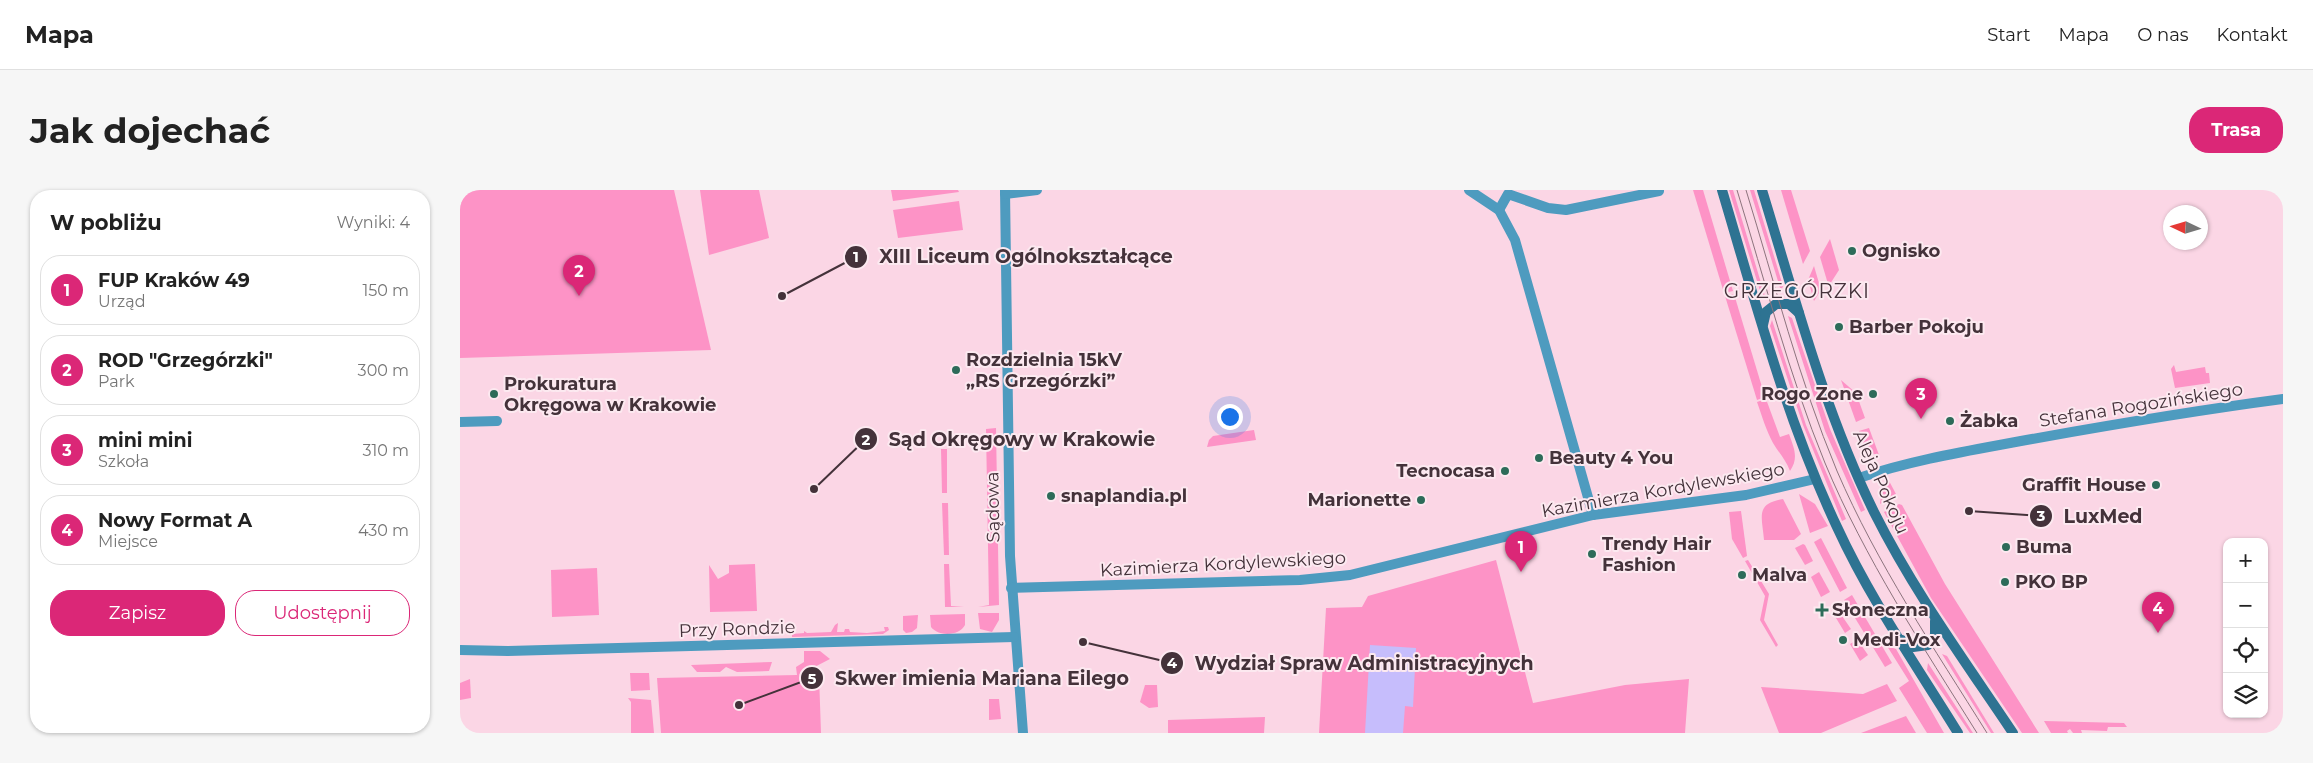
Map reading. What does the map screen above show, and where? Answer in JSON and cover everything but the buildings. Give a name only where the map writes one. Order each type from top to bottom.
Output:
[{"type":"main road","points":[[1722,190],[1786,404],[1816,479],[1852,558],[1928,688],[1958,733]]},
{"type":"main road","name":"Aleja Pokoju","points":[[1762,190],[1835,420],[1859,478],[1892,546],[1934,618],[2013,733]]},
{"type":"main road","points":[[1763,331],[1764,317],[1772,306],[1789,304],[1801,316]]},
{"type":"main road","points":[[1899,638],[1913,647],[1928,645],[1935,635],[1934,618]]},
{"type":"street","points":[[1005,192],[1037,190]]},
{"type":"street","points":[[1469,190],[1499,210],[1515,240],[1593,515]]},
{"type":"street","points":[[1499,210],[1508,194],[1548,208],[1566,210],[1659,191]]},
{"type":"street","name":"Sądowa","points":[[1005,192],[1011,588],[1023,733]]},
{"type":"street","name":"Stefana Rogozińskiego","points":[[1859,478],[1898,465],[2020,441],[2171,414],[2283,399]]},
{"type":"street","points":[[460,422],[497,421]]},
{"type":"street","name":"Kazimierza Kordylewskiego","points":[[1011,588],[1331,578],[1350,575],[1593,515],[1746,495],[1816,479]]},
{"type":"street","name":"Przy Rondzie","points":[[460,650],[508,651],[1014,637]]},
{"type":"shaded area","points":[[460,190],[674,190],[711,350],[460,358]]},
{"type":"shaded area","points":[[700,190],[759,190],[769,238],[709,255]]},
{"type":"shaded area","points":[[891,190],[958,190],[959,192],[893,201]]},
{"type":"shaded area","points":[[1693,190],[1703,190],[1733,291],[1724,293]]},
{"type":"shaded area","points":[[1729,190],[1733,190],[1765,296],[1761,294]]},
{"type":"shaded area","points":[[1750,190],[1754,190],[1783,286],[1781,291]]},
{"type":"shaded area","points":[[1781,190],[1791,190],[1810,251],[1803,264]]},
{"type":"shaded area","points":[[959,201],[963,230],[898,238],[893,210]]},
{"type":"shaded area","points":[[1830,239],[1839,270],[1830,284],[1828,284],[1820,257]]},
{"type":"shaded area","points":[[1814,266],[1821,290],[1814,301],[1808,280]]},
{"type":"shaded area","points":[[1734,294],[1765,397],[1757,400],[1725,296]]},
{"type":"shaded area","points":[[1788,316],[1792,318],[1830,429],[1865,510],[1861,512],[1825,431]]},
{"type":"shaded area","points":[[1772,320],[1806,425],[1846,519],[1842,521],[1803,425],[1770,326]]},
{"type":"shaded area","points":[[2174,365],[2176,372],[2205,367],[2206,373],[2209,373],[2210,383],[2175,388],[2171,369]]},
{"type":"shaded area","points":[[1841,380],[1856,393],[1865,418],[1856,422]]},
{"type":"shaded area","points":[[1766,399],[1780,437],[1789,434],[1793,444],[1795,457],[1790,471],[1775,447],[1757,402]]},
{"type":"shaded area","points":[[996,428],[999,605],[978,607],[989,605],[986,429]]},
{"type":"shaded area","points":[[1869,428],[1879,455],[1866,452],[1859,431]]},
{"type":"shaded area","points":[[1254,430],[1256,440],[1207,447],[1209,440],[1213,436]]},
{"type":"shaded area","points":[[941,449],[947,449],[947,493],[942,493]]},
{"type":"shaded area","points":[[1888,479],[1896,494],[1880,504],[1882,489]]},
{"type":"shaded area","points":[[1799,494],[1815,504],[1828,526],[1810,533]]},
{"type":"shaded area","points":[[1783,499],[1801,534],[1794,540],[1764,540],[1762,512],[1768,504]]},
{"type":"shaded area","points":[[942,503],[948,503],[949,555],[944,555]]},
{"type":"shaded area","points":[[1899,504],[1902,505],[1945,584],[2039,733],[2022,733],[1931,598],[1884,512]]},
{"type":"shaded area","points":[[1741,511],[1747,556],[1743,558],[1732,539],[1729,512]]},
{"type":"shaded area","points":[[1821,538],[1847,588],[1840,592],[1814,542]]},
{"type":"shaded area","points":[[1803,544],[1813,561],[1805,565],[1795,548]]},
{"type":"shaded area","points":[[1496,560],[1533,703],[1625,685],[1689,679],[1685,733],[1319,733],[1326,608],[1362,607],[1368,596]]},
{"type":"shaded area","points":[[1748,560],[1769,594],[1764,620],[1778,645],[1776,647],[1760,620],[1765,596],[1745,561]]},
{"type":"shaded area","points":[[755,564],[757,611],[710,612],[709,565],[718,579],[729,573],[729,565]]},
{"type":"shaded area","points":[[944,564],[949,564],[951,606],[964,607],[945,607]]},
{"type":"shaded area","points":[[597,568],[599,615],[552,617],[551,570]]},
{"type":"shaded area","points":[[1819,572],[1830,592],[1821,597],[1811,577]]},
{"type":"shaded area","points":[[1852,595],[1892,663],[1885,667],[1844,600]]},
{"type":"shaded area","points":[[1838,610],[1851,629],[1845,633],[1833,613]]},
{"type":"shaded area","points":[[978,613],[999,613],[999,620],[992,632],[980,629]]},
{"type":"shaded area","points":[[965,614],[965,625],[954,633],[944,634],[931,627],[930,615]]},
{"type":"shaded area","points":[[918,615],[917,628],[912,632],[906,633],[903,630],[903,616]]},
{"type":"shaded area","points":[[838,623],[837,632],[844,632],[845,629],[849,629],[850,632],[867,633],[885,631],[884,627],[888,627],[889,630],[883,634],[792,637],[792,634],[804,633],[804,631],[807,633],[831,632]]},
{"type":"shaded area","points":[[1855,641],[1859,642],[1868,655],[1860,661],[1850,644]]},
{"type":"shaded area","points":[[1370,645],[1416,648],[1413,707],[1405,706],[1403,733],[1365,733]]},
{"type":"shaded area","points":[[1887,646],[1896,649],[1944,733],[1927,733],[1899,688],[1909,681]]},
{"type":"shaded area","points":[[804,651],[820,651],[830,659],[799,675],[819,675],[821,733],[661,733],[657,678],[797,675],[796,667],[804,662]]},
{"type":"shaded area","points":[[1942,654],[1947,656],[1994,733],[1991,733]]},
{"type":"shaded area","points":[[772,662],[769,671],[737,672],[726,667],[720,672],[697,672],[691,665]]},
{"type":"shaded area","points":[[1928,663],[1973,733],[1970,733],[1927,670]]},
{"type":"shaded area","points":[[630,673],[649,673],[650,690],[631,691]]},
{"type":"shaded area","points":[[470,679],[471,698],[460,700],[460,683]]},
{"type":"shaded area","points":[[1887,684],[1897,701],[1821,733],[1779,733],[1761,687],[1863,694]]},
{"type":"shaded area","points":[[1145,685],[1157,685],[1158,707],[1149,708],[1140,702]]},
{"type":"shaded area","points":[[628,698],[651,700],[654,733],[631,733],[631,702]]},
{"type":"shaded area","points":[[989,699],[999,699],[1001,719],[989,720]]},
{"type":"shaded area","points":[[1906,716],[1916,733],[1861,733]]},
{"type":"shaded area","points":[[1265,717],[1264,733],[1168,733],[1168,720]]},
{"type":"shaded area","points":[[2044,721],[2124,723],[2127,727],[2108,727],[2107,731],[2081,730],[2082,733],[2073,733],[2070,729],[2067,731],[2068,733],[2051,733]]},
{"type":"tram line","points":[[1737,190],[1778,328],[1800,396],[1825,463],[1858,533],[1895,601],[1977,733]]},
{"type":"tram line","points":[[1746,190],[1799,367],[1837,471],[1888,572],[1987,733]]},
{"type":"place","name":"Ognisko","points":[[1852,251]]},
{"type":"place","name":"ROD \"Grzegórzki\"","points":[[579,296]]},
{"type":"place","name":"XIII Liceum Ogólnokształcące","points":[[782,296]]},
{"type":"place","name":"Barber Pokoju","points":[[1839,327]]},
{"type":"place","name":"Rozdzielnia 15kV „RS Grzegórzki”","points":[[956,370]]},
{"type":"place","name":"Prokuratura Okręgowa w Krakowie","points":[[494,394]]},
{"type":"place","name":"Rogo Zone","points":[[1873,394]]},
{"type":"place","name":"mini mini","points":[[1921,419]]},
{"type":"place","name":"Żabka","points":[[1950,421]]},
{"type":"place","name":"Beauty 4 You","points":[[1539,458]]},
{"type":"place","name":"Tecnocasa","points":[[1505,471]]},
{"type":"place","name":"Graffit House","points":[[2156,485]]},
{"type":"place","name":"Sąd Okręgowy w Krakowie","points":[[814,489]]},
{"type":"place","name":"snaplandia.pl","points":[[1051,496]]},
{"type":"place","name":"Marionette","points":[[1421,500]]},
{"type":"place","name":"LuxMed","points":[[1969,511]]},
{"type":"place","name":"Buma","points":[[2006,547]]},
{"type":"place","name":"Trendy Hair Fashion","points":[[1592,554]]},
{"type":"place","name":"FUP Kraków 49","points":[[1521,572]]},
{"type":"place","name":"Malva","points":[[1742,575]]},
{"type":"place","name":"PKO BP","points":[[2005,582]]},
{"type":"place","name":"Słoneczna","points":[[1822,610]]},
{"type":"place","name":"Nowy Format A","points":[[2158,633]]},
{"type":"place","name":"Medi-Vox","points":[[1843,640]]},
{"type":"place","name":"Wydział Spraw Administracyjnych","points":[[1083,642]]},
{"type":"place","name":"Skwer imienia Mariana Eilego","points":[[739,705]]},
{"type":"district","name":"GRZEGÓRZKI","points":[[1797,291]]}]
